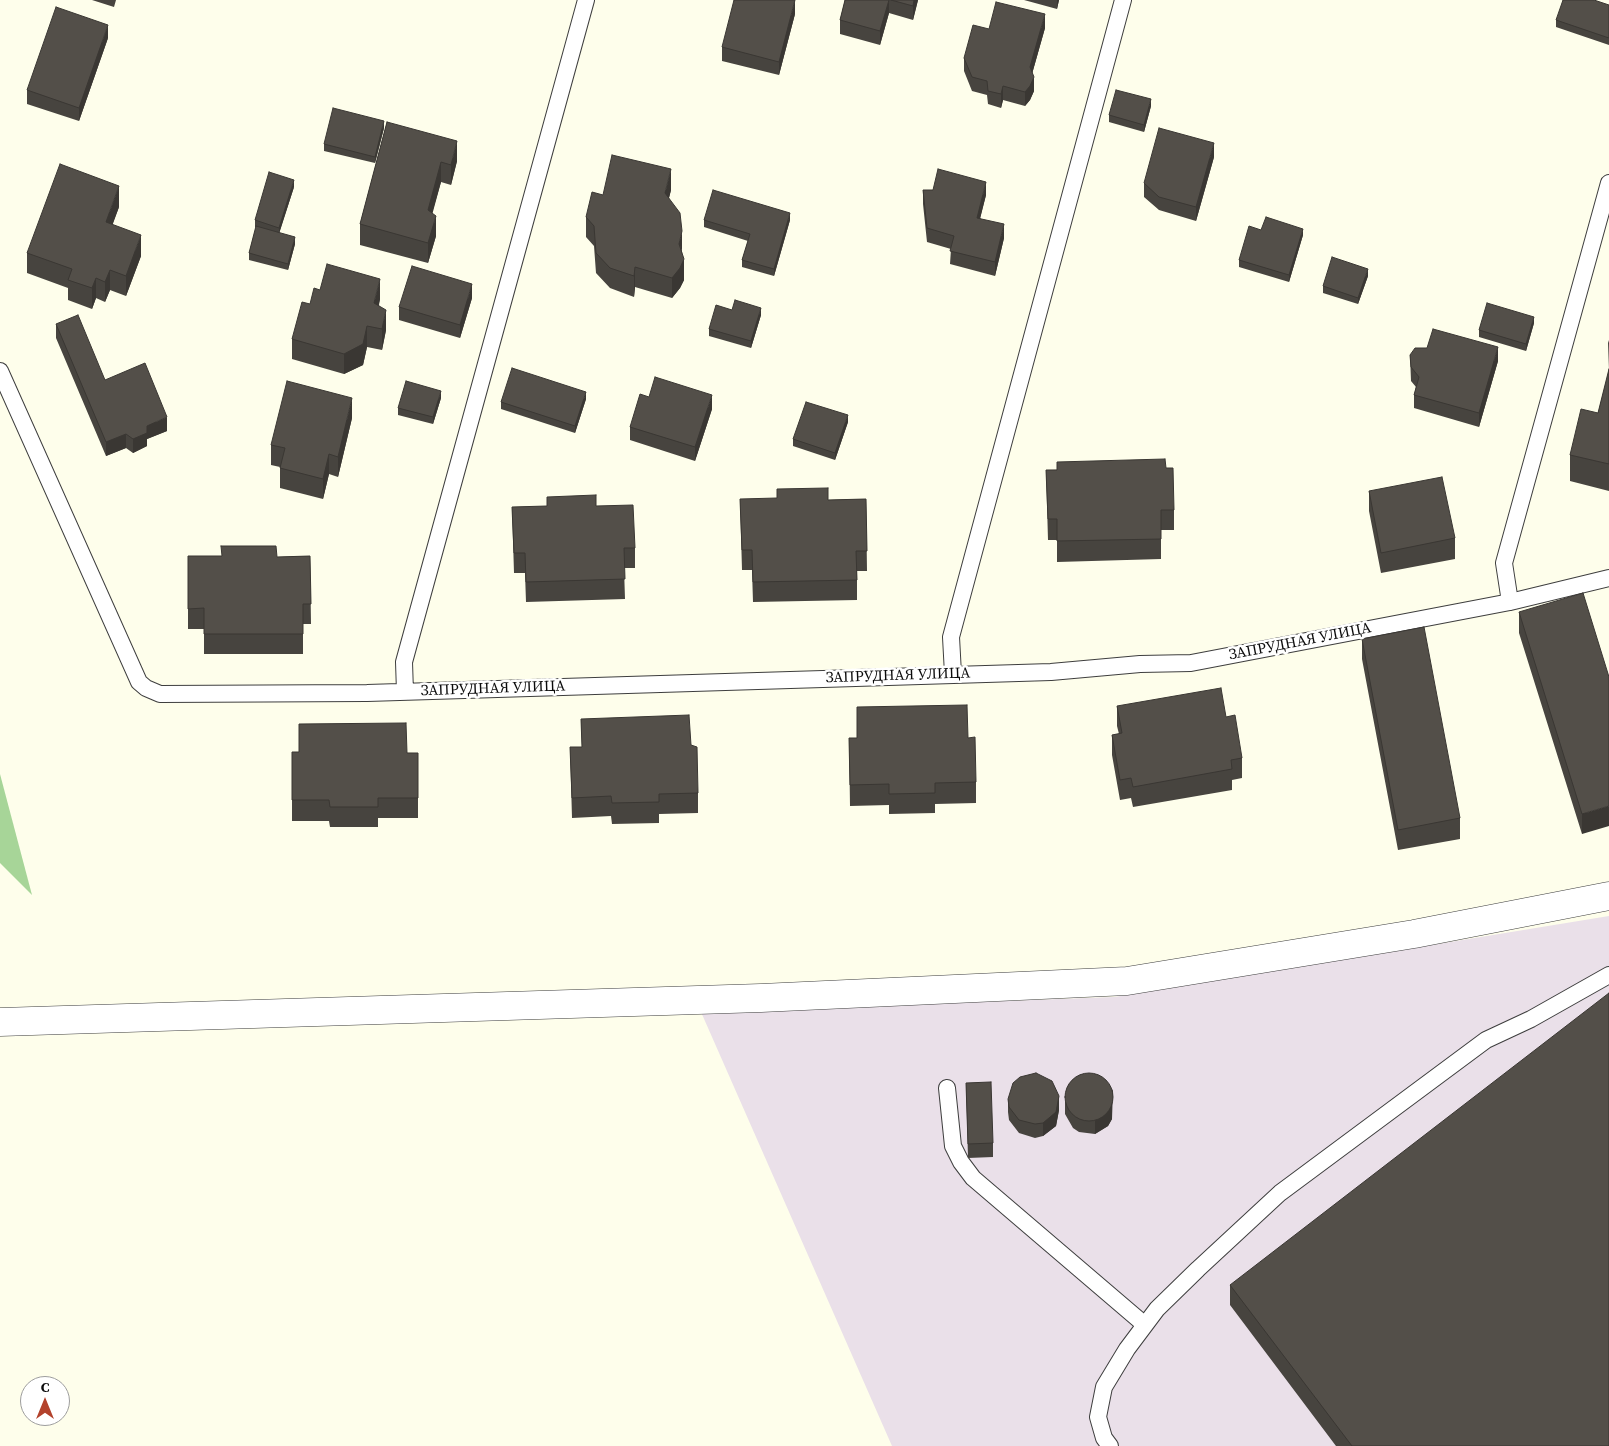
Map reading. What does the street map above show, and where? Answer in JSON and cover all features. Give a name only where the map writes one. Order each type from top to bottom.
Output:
[{"type":"street","points":[[0,1022],[761,998],[1127,981],[1414,934],[1609,896]]},
{"type":"lane","points":[[405,692],[404,662],[586,0]]},
{"type":"lane","points":[[953,674],[951,637],[1123,0]]},
{"type":"lane","points":[[1510,602],[1504,563],[1609,183]]},
{"type":"lane","name":"ЗАПРУДНАЯ УЛИЦА","points":[[0,371],[139,682],[146,688],[160,694],[405,692],[1051,672],[1191,662],[1510,602],[1609,578]]},
{"type":"lane","points":[[1110,1446],[1104,1438],[1098,1417],[1104,1387],[1145,1325],[1171,1295],[1280,1193],[1486,1040],[1531,1019],[1609,974]]},
{"type":"lane","points":[[947,1088],[953,1146],[961,1162],[973,1178],[1145,1325]]},
{"type":"shaded area","points":[[1609,916],[1609,1446],[892,1446],[701,1012],[1114,997]]},
{"type":"green space","points":[[0,774],[32,895],[0,863]]},
{"type":"building","points":[[734,0],[795,0],[779,62],[722,47]]},
{"type":"building","points":[[845,0],[889,0],[880,31],[840,20]]},
{"type":"building","points":[[891,0],[914,0],[913,6]]},
{"type":"building","points":[[1563,0],[1594,0],[1609,5],[1609,38],[1556,20]]},
{"type":"building","points":[[996,2],[1045,14],[1030,67],[1034,77],[1025,92],[1003,86],[1001,94],[988,91],[987,81],[972,77],[964,58],[973,25],[989,29]]},
{"type":"building","points":[[56,7],[108,25],[79,108],[27,90]]},
{"type":"building","points":[[1116,90],[1151,99],[1144,125],[1109,115]]},
{"type":"building","points":[[333,108],[384,121],[375,157],[324,144]]},
{"type":"building","points":[[387,122],[457,141],[451,165],[441,162],[428,210],[436,216],[428,243],[360,224]]},
{"type":"building","points":[[1159,128],[1214,143],[1196,207],[1159,197],[1144,183]]},
{"type":"building","points":[[612,155],[671,169],[665,193],[680,213],[682,231],[679,244],[684,259],[672,278],[635,267],[634,276],[610,268],[596,253],[594,226],[586,217],[592,192],[603,195]]},
{"type":"building","points":[[60,164],[119,186],[106,222],[141,235],[126,276],[110,270],[105,282],[96,278],[92,288],[68,280],[72,269],[27,253]]},
{"type":"building","points":[[938,169],[986,182],[977,218],[1004,224],[995,262],[950,251],[954,236],[927,228],[923,190],[933,190]]},
{"type":"building","points":[[269,172],[294,180],[279,228],[255,220]]},
{"type":"building","points":[[713,190],[790,213],[774,269],[742,260],[750,234],[704,220]]},
{"type":"building","points":[[1266,217],[1303,229],[1289,275],[1239,260],[1249,226],[1261,230]]},
{"type":"building","points":[[256,226],[295,237],[288,264],[249,253]]},
{"type":"building","points":[[1332,257],[1368,269],[1358,298],[1323,286]]},
{"type":"building","points":[[327,264],[380,279],[374,303],[386,310],[382,329],[367,326],[363,344],[344,354],[292,339],[302,302],[310,304],[314,288],[320,290]]},
{"type":"building","points":[[412,266],[472,284],[460,325],[399,307]]},
{"type":"building","points":[[735,300],[761,308],[751,341],[709,329],[716,305],[732,310]]},
{"type":"building","points":[[1487,303],[1534,317],[1526,344],[1479,330]]},
{"type":"building","points":[[78,315],[105,380],[145,363],[167,417],[147,426],[147,433],[133,439],[126,434],[106,442],[56,324]]},
{"type":"building","points":[[1433,329],[1498,347],[1479,413],[1414,395],[1419,377],[1411,367],[1410,355],[1415,348],[1427,348]]},
{"type":"building","points":[[512,368],[586,392],[575,426],[501,402]]},
{"type":"building","points":[[1609,369],[1609,464],[1570,455],[1581,409],[1598,413]]},
{"type":"building","points":[[655,377],[712,395],[695,447],[630,427],[640,394],[649,397]]},
{"type":"building","points":[[287,381],[352,398],[338,457],[329,454],[323,479],[280,468],[285,448],[271,445]]},
{"type":"building","points":[[406,381],[441,391],[433,417],[398,408]]},
{"type":"building","points":[[806,402],[848,415],[835,453],[793,439]]},
{"type":"building","points":[[1165,459],[1166,468],[1173,468],[1174,510],[1161,510],[1161,539],[1057,541],[1057,519],[1048,519],[1046,470],[1057,470],[1057,462]]},
{"type":"building","points":[[1442,477],[1455,538],[1381,553],[1369,491]]},
{"type":"building","points":[[828,488],[828,500],[866,499],[867,551],[856,551],[857,580],[753,582],[752,550],[742,550],[740,499],[777,498],[777,489]]},
{"type":"building","points":[[596,495],[596,506],[633,505],[635,548],[624,548],[625,579],[526,582],[525,553],[514,553],[512,507],[547,506],[547,497]]},
{"type":"building","points":[[221,546],[276,546],[277,557],[310,556],[311,604],[303,604],[303,634],[204,634],[204,608],[188,609],[188,556],[222,556]]},
{"type":"building","points":[[1583,593],[1609,677],[1609,806],[1582,814],[1519,612]]},
{"type":"building","points":[[1424,627],[1460,818],[1398,830],[1362,639]]},
{"type":"building","points":[[1221,688],[1226,717],[1235,715],[1242,758],[1231,760],[1232,769],[1133,787],[1131,778],[1120,780],[1112,735],[1122,733],[1117,706]]},
{"type":"building","points":[[967,705],[968,738],[975,737],[976,782],[935,783],[935,793],[889,794],[889,784],[850,785],[849,738],[857,738],[857,707]]},
{"type":"building","points":[[689,715],[691,745],[697,747],[698,793],[659,794],[659,802],[612,803],[611,796],[572,798],[570,747],[582,747],[581,719]]},
{"type":"building","points":[[406,723],[407,753],[418,753],[418,798],[378,798],[378,807],[330,807],[329,800],[292,800],[292,752],[299,752],[299,724]]},
{"type":"building","points":[[1609,993],[1609,1446],[1352,1446],[1230,1285]]},
{"type":"building","points":[[1036,1073],[1052,1081],[1059,1096],[1056,1112],[1043,1123],[1035,1124],[1019,1120],[1009,1107],[1008,1099],[1013,1083],[1020,1077]]},
{"type":"building","points":[[1089,1073],[1098,1075],[1106,1080],[1111,1088],[1113,1097],[1111,1106],[1106,1114],[1098,1119],[1089,1121],[1080,1119],[1072,1114],[1067,1106],[1065,1097],[1067,1088],[1072,1080],[1080,1075]]},
{"type":"building","points":[[991,1082],[993,1143],[968,1144],[966,1083]]}]
